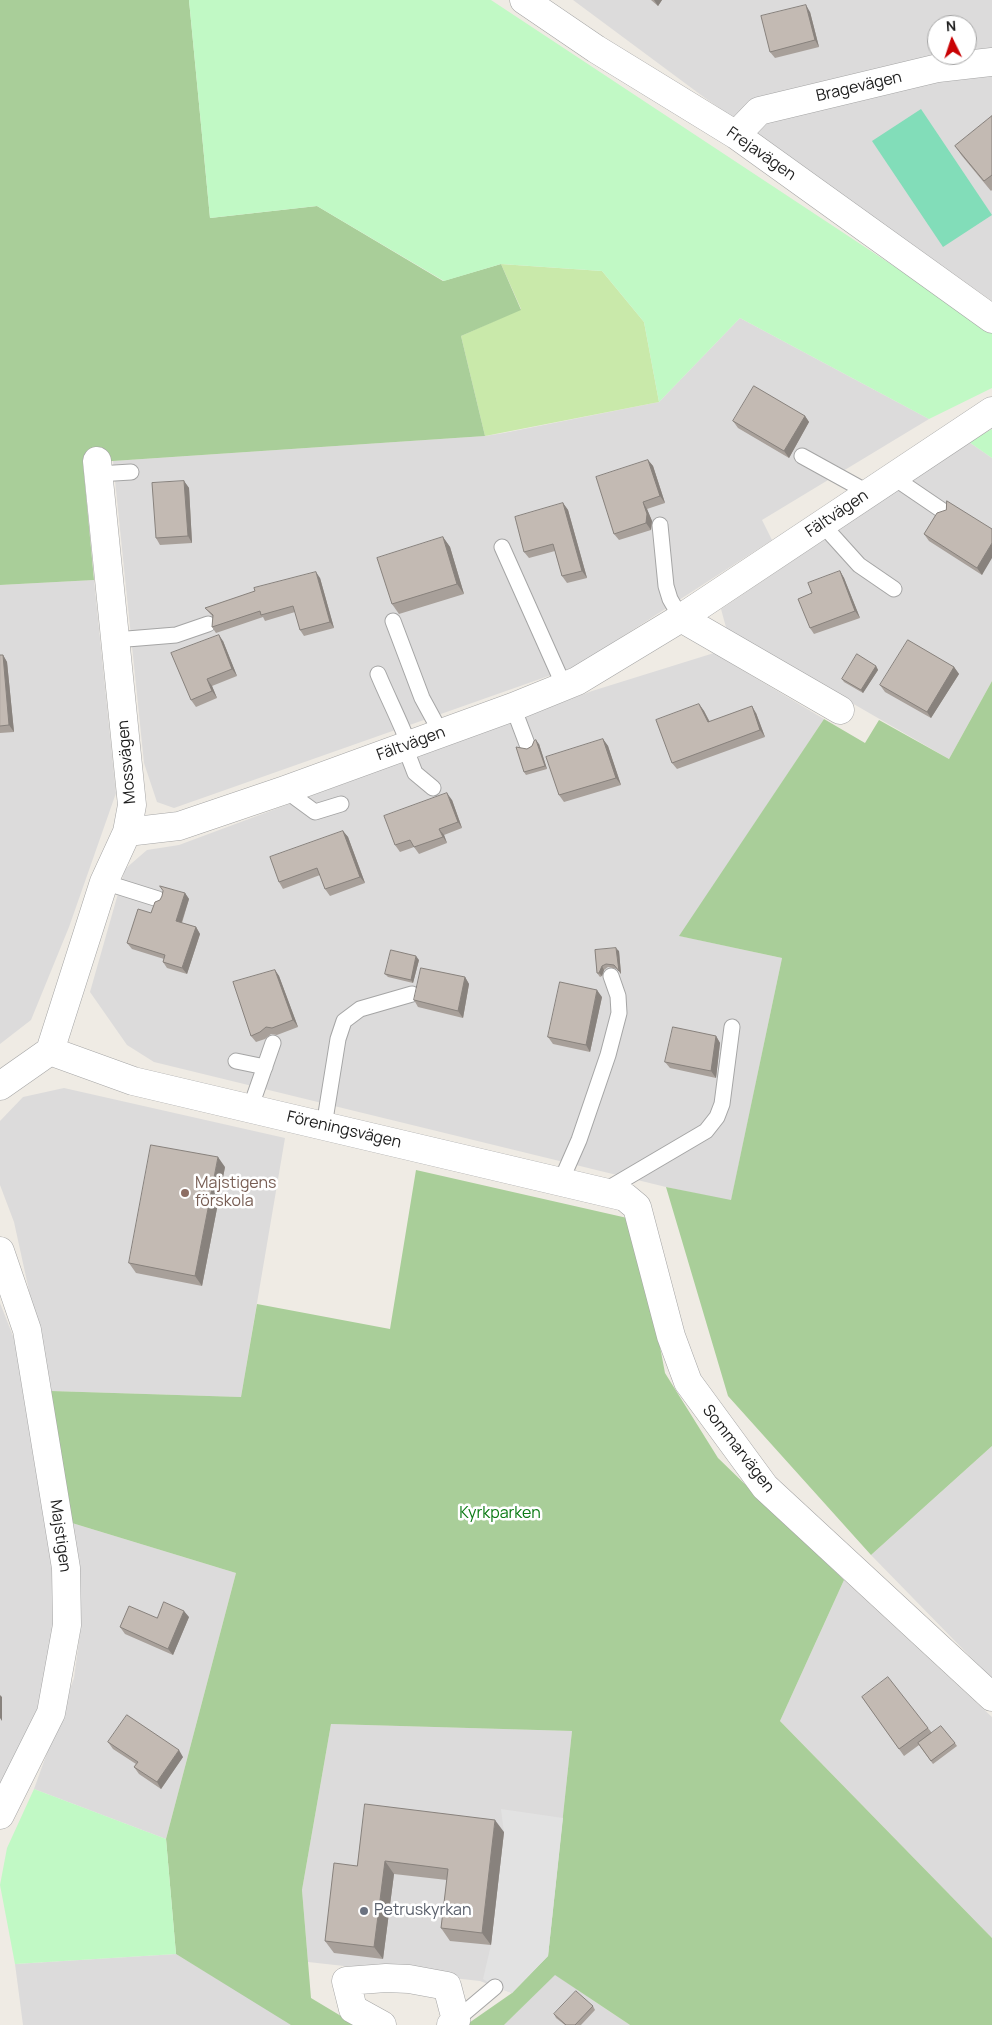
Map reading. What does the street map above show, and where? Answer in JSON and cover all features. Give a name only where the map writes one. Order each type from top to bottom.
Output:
[{"type":"street","name":"Frejavägen","points":[[524,0],[596,49],[736,135],[992,318]]},
{"type":"street","name":"Bragevägen","points":[[736,135],[759,110],[938,68],[992,62]]},
{"type":"street","name":"Fältvägen","points":[[127,832],[179,826],[407,746],[576,681],[616,659],[681,618],[992,411]]},
{"type":"street","name":"Mossvägen","points":[[50,1051],[104,882],[127,832],[132,805],[97,467]]},
{"type":"street","points":[[681,618],[840,710]]},
{"type":"street","points":[[0,1086],[50,1051]]},
{"type":"street","name":"Föreningsvägen","points":[[50,1051],[133,1082],[604,1191],[625,1197],[637,1207]]},
{"type":"street","name":"Sommarvägen","points":[[637,1207],[671,1336],[688,1382],[765,1487],[992,1697]]},
{"type":"street","name":"Majstigen","points":[[0,1251],[27,1330],[66,1568],[67,1625],[51,1713],[0,1815]]},
{"type":"street","points":[[382,2025],[353,2009],[346,1981],[386,1978],[409,1979],[447,1986],[453,2022]]},
{"type":"lane","points":[[802,456],[869,493]]},
{"type":"lane","points":[[97,467],[131,472]]},
{"type":"lane","points":[[893,477],[943,511]]},
{"type":"lane","points":[[822,524],[859,565],[894,588]]},
{"type":"lane","points":[[660,526],[666,586],[670,599],[681,618]]},
{"type":"lane","points":[[502,547],[564,686]]},
{"type":"lane","points":[[393,620],[422,698],[441,733]]},
{"type":"lane","points":[[115,640],[176,635],[208,624]]},
{"type":"lane","points":[[378,674],[387,695],[394,705],[415,773],[434,788]]},
{"type":"lane","points":[[513,706],[527,744]]},
{"type":"lane","points":[[285,790],[316,812],[341,804]]},
{"type":"lane","points":[[104,882],[158,899]]},
{"type":"lane","points":[[561,1181],[579,1140],[608,1055],[619,1013],[618,996],[611,976]]},
{"type":"lane","points":[[324,1126],[338,1039],[344,1021],[360,1009],[412,994]]},
{"type":"lane","points":[[604,1191],[706,1131],[717,1117],[722,1104],[732,1027]]},
{"type":"lane","points":[[250,1109],[273,1042]]},
{"type":"lane","points":[[236,1061],[265,1067]]},
{"type":"lane","points":[[453,2022],[495,1987]]},
{"type":"shaded area","points":[[573,0],[992,0],[992,301],[705,98]]},
{"type":"shaded area","points":[[740,318],[929,419],[762,520],[772,540],[577,666],[174,808],[157,802],[144,763],[113,461],[485,436],[659,402]]},
{"type":"shaded area","points":[[969,442],[992,458],[992,681],[949,759],[727,631],[721,609]]},
{"type":"shaded area","points":[[94,580],[116,793],[69,927],[31,1020],[0,1044],[0,585]]},
{"type":"shaded area","points":[[714,653],[824,719],[680,936],[782,958],[731,1201],[666,1187],[154,1062],[127,1045],[90,992],[125,869],[147,850],[179,845],[592,691]]},
{"type":"shaded area","points":[[64,1088],[285,1138],[241,1397],[51,1391],[14,1222],[0,1185],[0,1121],[23,1097]]},
{"type":"shaded area","points":[[0,1303],[15,1341],[56,1566],[56,1623],[42,1709],[0,1787]]},
{"type":"shaded area","points":[[992,1446],[992,1679],[871,1555]]},
{"type":"shaded area","points":[[72,1523],[236,1573],[166,1839],[34,1789],[74,1678],[81,1625]]},
{"type":"shaded area","points":[[844,1580],[992,1717],[992,1938],[780,1721]]},
{"type":"shaded area","points":[[331,1724],[572,1731],[548,1956],[512,1993],[480,1981],[308,1962],[302,1890]]},
{"type":"shaded area","points":[[501,1809],[563,1818],[548,1956],[512,1993],[495,1987],[483,1979],[491,1945],[504,1833]]},
{"type":"shaded area","points":[[176,1954],[294,2025],[23,2025],[15,1964]]},
{"type":"shaded area","points":[[555,1974],[588,1997],[630,2025],[504,2025]]},
{"type":"green space","points":[[0,0],[189,0],[210,218],[317,206],[443,281],[501,264],[521,310],[461,336],[485,436],[83,463],[94,580],[0,585]]},
{"type":"green space","points":[[189,0],[491,0],[992,331],[992,388],[929,419],[740,318],[659,402],[644,322],[602,271],[501,264],[444,281],[317,206],[210,218]]},
{"type":"green space","points":[[921,109],[992,215],[943,247],[872,141]]},
{"type":"green space","points":[[501,264],[602,271],[644,322],[659,402],[485,436],[461,336],[521,309]]},
{"type":"green space","points":[[992,429],[992,458],[969,442]]},
{"type":"green space","points":[[992,681],[992,1446],[871,1555],[728,1396],[666,1187],[731,1200],[782,958],[679,936],[824,719],[865,743],[879,720],[949,759]]},
{"type":"green space","name":"Kyrkparken","points":[[416,1170],[636,1220],[665,1373],[718,1458],[844,1580],[780,1721],[992,1938],[992,2025],[630,2025],[555,1975],[504,2025],[466,2025],[512,1993],[548,1956],[572,1731],[331,1724],[302,1890],[311,1998],[356,2025],[291,2025],[176,1954],[166,1839],[236,1573],[72,1523],[51,1391],[241,1397],[257,1304],[390,1329]]},
{"type":"green space","points":[[34,1789],[166,1839],[176,1954],[15,1964],[0,1885],[7,1848]]},
{"type":"building","points":[[806,5],[815,40],[770,52],[761,16]]},
{"type":"building","points":[[992,116],[992,175],[984,181],[955,146]]},
{"type":"building","points":[[754,386],[805,416],[784,451],[733,421]]},
{"type":"building","points":[[648,460],[660,496],[643,502],[647,514],[646,523],[614,534],[596,477]]},
{"type":"building","points":[[184,481],[188,536],[156,538],[152,483]]},
{"type":"building","points":[[947,501],[992,529],[992,543],[977,568],[924,534],[937,513],[946,510]]},
{"type":"building","points":[[563,503],[582,571],[562,576],[553,544],[524,552],[515,517]]},
{"type":"building","points":[[443,537],[457,584],[392,604],[377,558]]},
{"type":"building","points":[[840,571],[855,611],[810,628],[798,599],[812,593],[808,583]]},
{"type":"building","points":[[316,572],[330,622],[300,630],[293,606],[261,615],[260,611],[212,627],[213,615],[205,608],[255,591],[254,588]]},
{"type":"building","points":[[219,635],[232,669],[207,679],[212,691],[191,700],[171,653]]},
{"type":"building","points":[[908,640],[954,667],[927,712],[880,685]]},
{"type":"building","points":[[857,654],[876,666],[861,690],[842,679]]},
{"type":"building","points":[[0,655],[3,655],[9,725],[0,726]]},
{"type":"building","points":[[699,704],[708,722],[752,706],[760,730],[672,763],[656,720]]},
{"type":"building","points":[[603,739],[616,778],[559,795],[546,757]]},
{"type":"building","points":[[536,740],[545,766],[524,772],[516,747],[527,749]]},
{"type":"building","points":[[447,793],[458,822],[439,829],[443,837],[414,847],[410,840],[395,845],[384,816]]},
{"type":"building","points":[[343,831],[360,877],[325,889],[317,868],[279,882],[270,857]]},
{"type":"building","points":[[160,886],[185,893],[176,921],[196,927],[182,968],[163,962],[165,955],[127,943],[138,909],[151,913],[155,902],[160,900],[162,896],[163,891]]},
{"type":"building","points":[[616,948],[619,971],[614,965],[606,964],[597,973],[595,950]]},
{"type":"building","points":[[391,950],[416,956],[411,980],[385,974]]},
{"type":"building","points":[[421,968],[465,977],[458,1011],[414,1000]]},
{"type":"building","points":[[275,970],[293,1020],[272,1028],[266,1027],[251,1036],[233,982]]},
{"type":"building","points":[[560,982],[597,990],[586,1045],[548,1037]]},
{"type":"building","points":[[673,1027],[716,1036],[711,1071],[665,1062]]},
{"type":"building","points":[[151,1145],[218,1157],[195,1276],[129,1263]]},
{"type":"building","points":[[164,1602],[184,1611],[168,1649],[120,1627],[129,1606],[157,1618]]},
{"type":"building","points":[[888,1677],[928,1728],[899,1749],[862,1697]]},
{"type":"building","points":[[127,1715],[179,1750],[157,1782],[134,1767],[138,1762],[108,1742]]},
{"type":"building","points":[[941,1726],[955,1743],[931,1761],[918,1743]]},
{"type":"building","name":"Petruskyrkan","points":[[365,1804],[495,1820],[482,1933],[441,1928],[448,1869],[385,1861],[374,1947],[325,1941],[334,1863],[357,1866]]},
{"type":"building","points":[[576,1991],[593,2006],[575,2025],[566,2025],[554,2014]]},
{"type":"place","name":"Majstigens förskola","points":[[185,1193]]},
{"type":"place","name":"Petruskyrkan","points":[[364,1911]]}]
